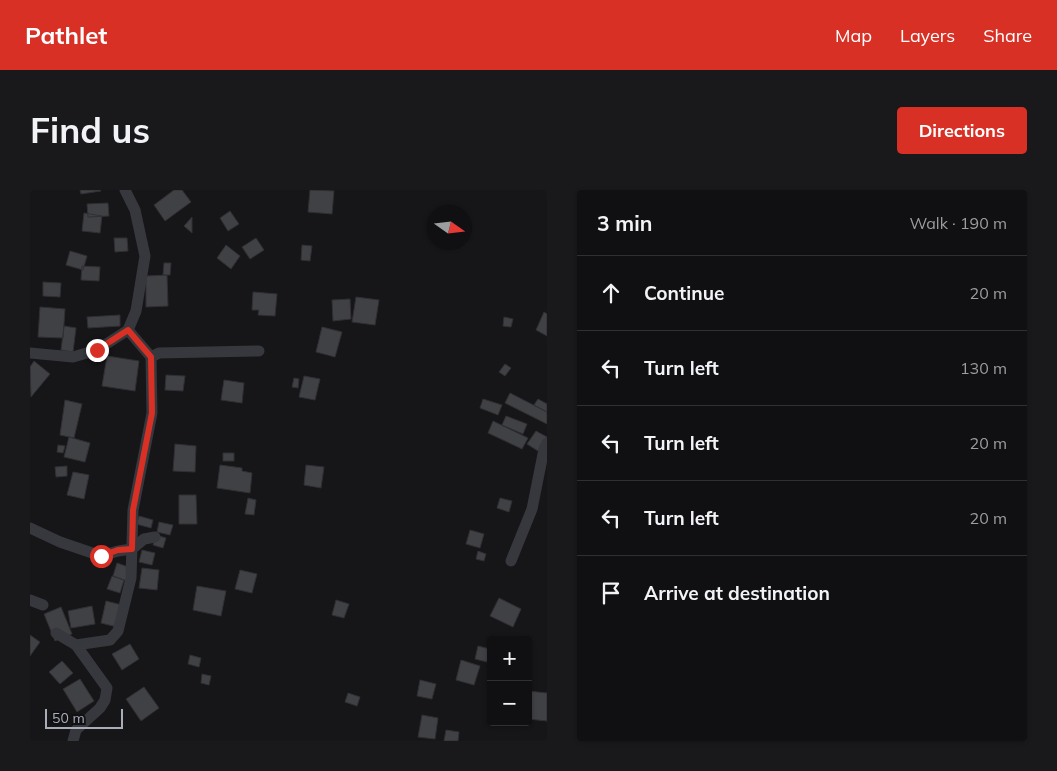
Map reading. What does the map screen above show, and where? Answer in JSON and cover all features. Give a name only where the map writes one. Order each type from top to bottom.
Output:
[{"type":"street","points":[[30,353],[73,357],[97,350],[128,330],[136,311],[145,256],[135,210],[125,190]]},
{"type":"street","points":[[76,645],[110,640],[118,631],[131,578],[133,510],[152,413],[151,357],[128,330]]},
{"type":"street","points":[[151,357],[159,353],[259,351]]},
{"type":"street","points":[[511,561],[532,509],[544,449],[547,443]]},
{"type":"street","points":[[30,528],[60,542],[101,556],[118,550],[132,549],[144,539],[154,537]]},
{"type":"street","points":[[30,600],[43,605]]},
{"type":"street","points":[[56,633],[76,645],[107,688],[105,700],[100,708],[76,730],[73,741]]},
{"type":"building","points":[[80,190],[100,190],[101,191],[81,194]]},
{"type":"building","points":[[174,190],[182,190],[191,202],[165,221],[154,205]]},
{"type":"building","points":[[310,190],[334,191],[332,214],[308,212]]},
{"type":"building","points":[[108,203],[109,216],[88,217],[87,204]]},
{"type":"building","points":[[230,211],[239,224],[228,231],[220,218]]},
{"type":"building","points":[[84,213],[102,216],[100,233],[82,231]]},
{"type":"building","points":[[192,217],[192,233],[184,226]]},
{"type":"building","points":[[114,238],[127,238],[128,251],[115,252]]},
{"type":"building","points":[[256,238],[264,250],[250,259],[242,247]]},
{"type":"building","points":[[226,245],[240,256],[231,269],[217,258]]},
{"type":"building","points":[[302,245],[312,246],[310,261],[301,260]]},
{"type":"building","points":[[70,251],[87,256],[83,270],[66,265]]},
{"type":"building","points":[[164,263],[171,263],[170,275],[163,275]]},
{"type":"building","points":[[82,266],[100,267],[99,281],[81,280]]},
{"type":"building","points":[[167,275],[168,306],[146,307],[146,276]]},
{"type":"building","points":[[43,282],[61,283],[60,297],[43,296]]},
{"type":"building","points":[[253,292],[277,294],[275,316],[258,315],[259,310],[252,310]]},
{"type":"building","points":[[356,297],[379,300],[375,325],[352,322]]},
{"type":"building","points":[[350,299],[351,319],[333,321],[332,300]]},
{"type":"building","points":[[40,307],[65,309],[63,338],[38,337]]},
{"type":"building","points":[[544,312],[547,314],[547,336],[536,330]]},
{"type":"building","points":[[120,315],[120,326],[88,328],[87,317]]},
{"type":"building","points":[[504,317],[513,319],[511,327],[503,326]]},
{"type":"building","points":[[64,326],[76,328],[73,352],[61,350]]},
{"type":"building","points":[[322,327],[342,332],[335,357],[316,352]]},
{"type":"building","points":[[107,356],[139,361],[135,391],[102,386]]},
{"type":"building","points":[[34,361],[50,374],[31,397],[30,367]]},
{"type":"building","points":[[505,364],[511,368],[505,376],[499,372]]},
{"type":"building","points":[[166,375],[185,376],[183,391],[165,390]]},
{"type":"building","points":[[304,376],[320,379],[315,400],[299,397]]},
{"type":"building","points":[[294,378],[299,379],[298,388],[292,387]]},
{"type":"building","points":[[224,380],[244,383],[242,403],[221,400]]},
{"type":"building","points":[[510,393],[547,412],[547,424],[505,403]]},
{"type":"building","points":[[483,399],[502,405],[498,415],[480,408]]},
{"type":"building","points":[[538,399],[547,404],[547,412],[534,405]]},
{"type":"building","points":[[65,400],[82,404],[74,438],[60,435]]},
{"type":"building","points":[[506,416],[527,424],[523,434],[502,425]]},
{"type":"building","points":[[493,421],[528,438],[522,449],[488,433]]},
{"type":"building","points":[[536,431],[547,437],[538,451],[527,444]]},
{"type":"building","points":[[69,437],[90,443],[85,462],[64,457]]},
{"type":"building","points":[[175,444],[196,446],[195,472],[173,471]]},
{"type":"building","points":[[58,445],[65,446],[63,453],[57,452]]},
{"type":"building","points":[[223,453],[234,453],[234,461],[223,461]]},
{"type":"building","points":[[220,465],[242,468],[242,471],[252,473],[250,493],[217,488]]},
{"type":"building","points":[[306,465],[324,467],[321,488],[304,485]]},
{"type":"building","points":[[67,466],[67,476],[56,477],[55,467]]},
{"type":"building","points":[[73,472],[89,475],[84,499],[67,495]]},
{"type":"building","points":[[179,495],[196,495],[197,524],[179,524]]},
{"type":"building","points":[[248,498],[256,500],[254,515],[245,514]]},
{"type":"building","points":[[500,498],[512,501],[509,512],[497,508]]},
{"type":"building","points":[[139,516],[153,520],[151,528],[136,524]]},
{"type":"building","points":[[159,522],[173,525],[170,535],[157,532]]},
{"type":"building","points":[[470,530],[484,534],[480,548],[466,544]]},
{"type":"building","points":[[156,535],[166,538],[163,548],[153,545]]},
{"type":"building","points":[[142,550],[155,553],[152,565],[139,562]]},
{"type":"building","points":[[478,551],[486,554],[484,561],[476,559]]},
{"type":"building","points":[[117,563],[131,568],[127,581],[113,576]]},
{"type":"building","points":[[142,568],[159,570],[157,590],[139,588]]},
{"type":"building","points":[[240,570],[257,574],[252,593],[235,589]]},
{"type":"building","points":[[112,576],[124,580],[120,593],[107,589]]},
{"type":"building","points":[[197,586],[226,591],[221,616],[193,610]]},
{"type":"building","points":[[499,598],[521,609],[513,627],[490,616]]},
{"type":"building","points":[[336,600],[349,604],[344,618],[332,615]]},
{"type":"building","points":[[106,601],[122,605],[117,627],[101,623]]},
{"type":"building","points":[[92,606],[95,624],[71,628],[68,611]]},
{"type":"building","points":[[61,607],[72,634],[55,641],[44,614]]},
{"type":"building","points":[[30,635],[40,642],[30,656]]},
{"type":"building","points":[[130,644],[139,659],[122,670],[112,654]]},
{"type":"building","points":[[478,646],[487,648],[487,662],[475,659]]},
{"type":"building","points":[[190,655],[201,658],[199,667],[188,664]]},
{"type":"building","points":[[461,660],[480,666],[474,685],[456,680]]},
{"type":"building","points":[[62,661],[73,673],[60,684],[49,672]]},
{"type":"building","points":[[202,674],[211,676],[209,685],[201,683]]},
{"type":"building","points":[[80,679],[94,701],[77,712],[63,689]]},
{"type":"building","points":[[420,680],[436,684],[432,699],[417,696]]},
{"type":"building","points":[[144,687],[159,708],[141,721],[126,699]]},
{"type":"building","points":[[532,691],[547,693],[547,721],[532,719]]},
{"type":"building","points":[[348,693],[360,697],[357,706],[345,702]]},
{"type":"building","points":[[422,715],[438,718],[435,739],[418,737]]},
{"type":"building","points":[[446,730],[459,732],[458,741],[444,741]]},
{"type":"route","points":[[97,350],[128,330],[151,357],[152,413],[133,510],[132,549],[118,550],[101,556]]}]
